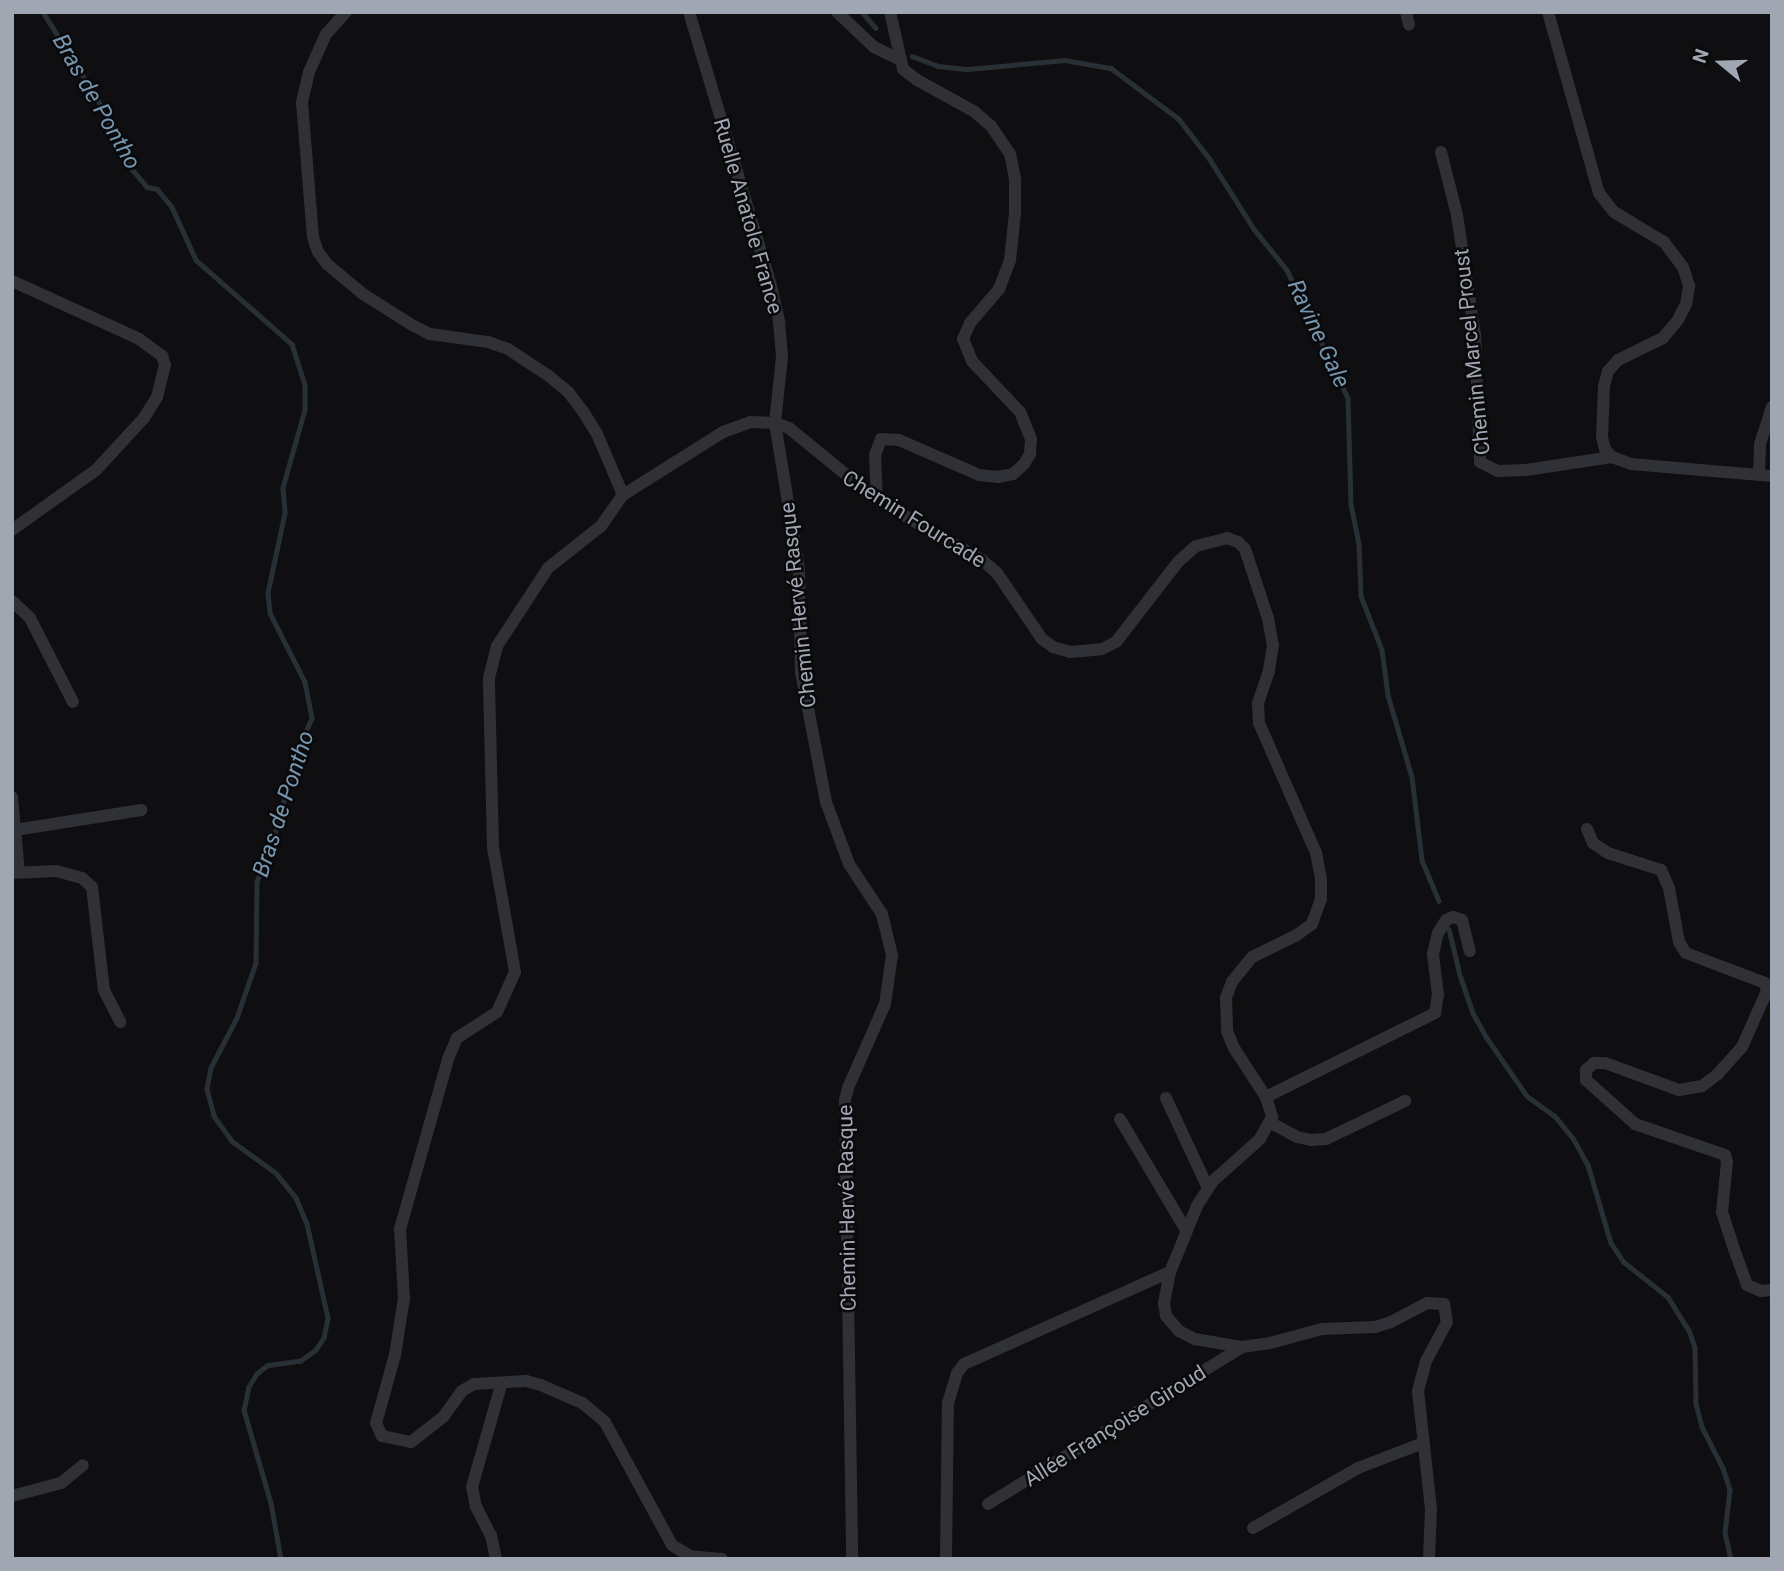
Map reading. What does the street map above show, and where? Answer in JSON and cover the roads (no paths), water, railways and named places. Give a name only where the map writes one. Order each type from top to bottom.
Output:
[{"type":"street","points":[[346,12],[326,34],[309,72],[302,103],[313,237],[318,252],[327,264],[363,294],[412,325],[452,339],[488,342],[508,349],[549,376],[584,413],[597,434],[623,495],[601,526],[562,555],[536,583],[504,633],[492,662],[489,693],[493,847],[516,972],[498,1012],[464,1032],[451,1048],[400,1229],[404,1298],[396,1355],[379,1409],[377,1430],[388,1439],[411,1442],[449,1412],[462,1391],[481,1383],[501,1385],[512,1381],[541,1385],[591,1409],[610,1430],[672,1545],[691,1556],[722,1559]]},
{"type":"street","name":"Ruelle Anatole France","points":[[689,12],[776,310],[782,357],[775,424]]},
{"type":"street","points":[[837,12],[874,47],[899,59]]},
{"type":"street","points":[[877,500],[875,455],[881,439],[899,440],[979,475],[998,477],[1013,474],[1024,464],[1030,454],[1031,439],[1020,412],[972,361],[963,339],[970,323],[999,289],[1010,260],[1016,213],[1015,179],[1010,154],[991,126],[953,98],[909,75],[899,59],[890,12]]},
{"type":"street","points":[[1548,12],[1599,193],[1614,212],[1664,242],[1683,267],[1689,286],[1686,304],[1678,320],[1663,338],[1618,360],[1608,371],[1604,386],[1602,437],[1605,449],[1612,457]]},
{"type":"street","name":"Chemin Marcel Proust","points":[[1441,152],[1457,215],[1475,335],[1480,462],[1498,471],[1526,470],[1612,457],[1631,464],[1765,475]]},
{"type":"street","points":[[12,281],[139,338],[162,356],[165,365],[157,397],[128,435],[96,470],[12,530]]},
{"type":"street","points":[[1765,475],[1762,436],[1772,407]]},
{"type":"street","name":"Chemin Fourcade","points":[[623,495],[723,432],[750,422],[789,428],[806,440],[834,468],[877,500],[982,560],[997,573],[1042,639],[1052,647],[1070,652],[1102,649],[1116,642],[1178,562],[1196,546],[1227,537],[1238,542],[1245,549],[1268,618],[1273,645],[1258,704],[1259,723],[1316,853],[1321,879],[1321,899],[1312,924],[1297,935],[1252,957],[1232,982],[1226,998],[1227,1031],[1234,1048],[1272,1108],[1271,1123]]},
{"type":"street","name":"Chemin Hervé Rasque","points":[[775,424],[799,570],[801,673],[825,802],[849,864],[882,914],[892,955],[885,1004],[848,1087],[845,1100],[852,1559]]},
{"type":"street","points":[[12,601],[30,618],[73,702]]},
{"type":"street","points":[[12,797],[16,872],[69,874],[82,878],[92,887],[104,990],[120,1022]]},
{"type":"street","points":[[15,830],[141,810]]},
{"type":"street","points":[[1587,829],[1593,843],[1608,853],[1661,870],[1669,888],[1679,942],[1686,953],[1765,983],[1766,991],[1742,1047],[1718,1074],[1702,1086],[1679,1090],[1605,1063],[1594,1063],[1586,1070],[1586,1080],[1635,1124],[1725,1155],[1727,1162],[1722,1212],[1734,1249],[1747,1285],[1761,1291],[1772,1290]]},
{"type":"street","points":[[1266,1097],[1435,1013],[1438,995],[1433,954],[1438,933],[1446,920],[1453,917],[1462,920],[1470,951]]},
{"type":"street","points":[[1166,1098],[1208,1188]]},
{"type":"street","points":[[1405,1101],[1326,1139],[1297,1137],[1271,1123],[1260,1139],[1225,1169],[1208,1188],[1186,1230],[1170,1272],[1164,1303],[1166,1316],[1172,1325],[1195,1339],[1242,1347],[1270,1343],[1322,1329],[1375,1327],[1391,1322],[1427,1303],[1444,1304],[1447,1322],[1426,1361],[1419,1383],[1431,1509],[1432,1542],[1429,1559]]},
{"type":"street","points":[[1120,1119],[1186,1230]]},
{"type":"street","points":[[946,1559],[949,1394],[964,1364],[1170,1272]]},
{"type":"street","name":"Allée Françoise Giroud","points":[[988,1504],[1242,1347]]},
{"type":"street","points":[[496,1559],[491,1536],[476,1507],[472,1488],[501,1385]]},
{"type":"street","points":[[1252,1528],[1358,1468],[1423,1443]]},
{"type":"street","points":[[12,1496],[61,1483],[83,1465]]},
{"type":"waterway","name":"Bras de Pontho","points":[[43,12],[97,98],[132,169],[147,187],[157,189],[172,207],[196,260],[292,344],[305,385],[305,410],[283,488],[285,513],[268,593],[270,613],[305,682],[312,718],[298,751],[273,841],[257,882],[256,963],[237,1018],[211,1068],[207,1089],[214,1116],[232,1141],[276,1173],[296,1198],[307,1224],[328,1318],[324,1338],[316,1350],[301,1361],[267,1366],[257,1374],[249,1387],[244,1410],[271,1503],[281,1559]]},
{"type":"waterway","name":"Ravine Gale","points":[[862,12],[876,28]]},
{"type":"waterway","name":"Ravine Gale","points":[[912,56],[938,66],[968,69],[1065,60],[1111,68],[1179,119],[1209,158],[1254,229],[1287,270],[1348,398],[1351,504],[1359,544],[1361,596],[1382,650],[1388,695],[1412,777],[1422,860],[1439,901]]},
{"type":"waterway","name":"Ravine Gale","points":[[1449,929],[1473,1013],[1487,1038],[1527,1096],[1555,1116],[1573,1138],[1588,1165],[1611,1243],[1624,1262],[1668,1297],[1689,1330],[1695,1347],[1696,1404],[1702,1427],[1723,1468],[1730,1490],[1725,1533],[1731,1559]]}]
